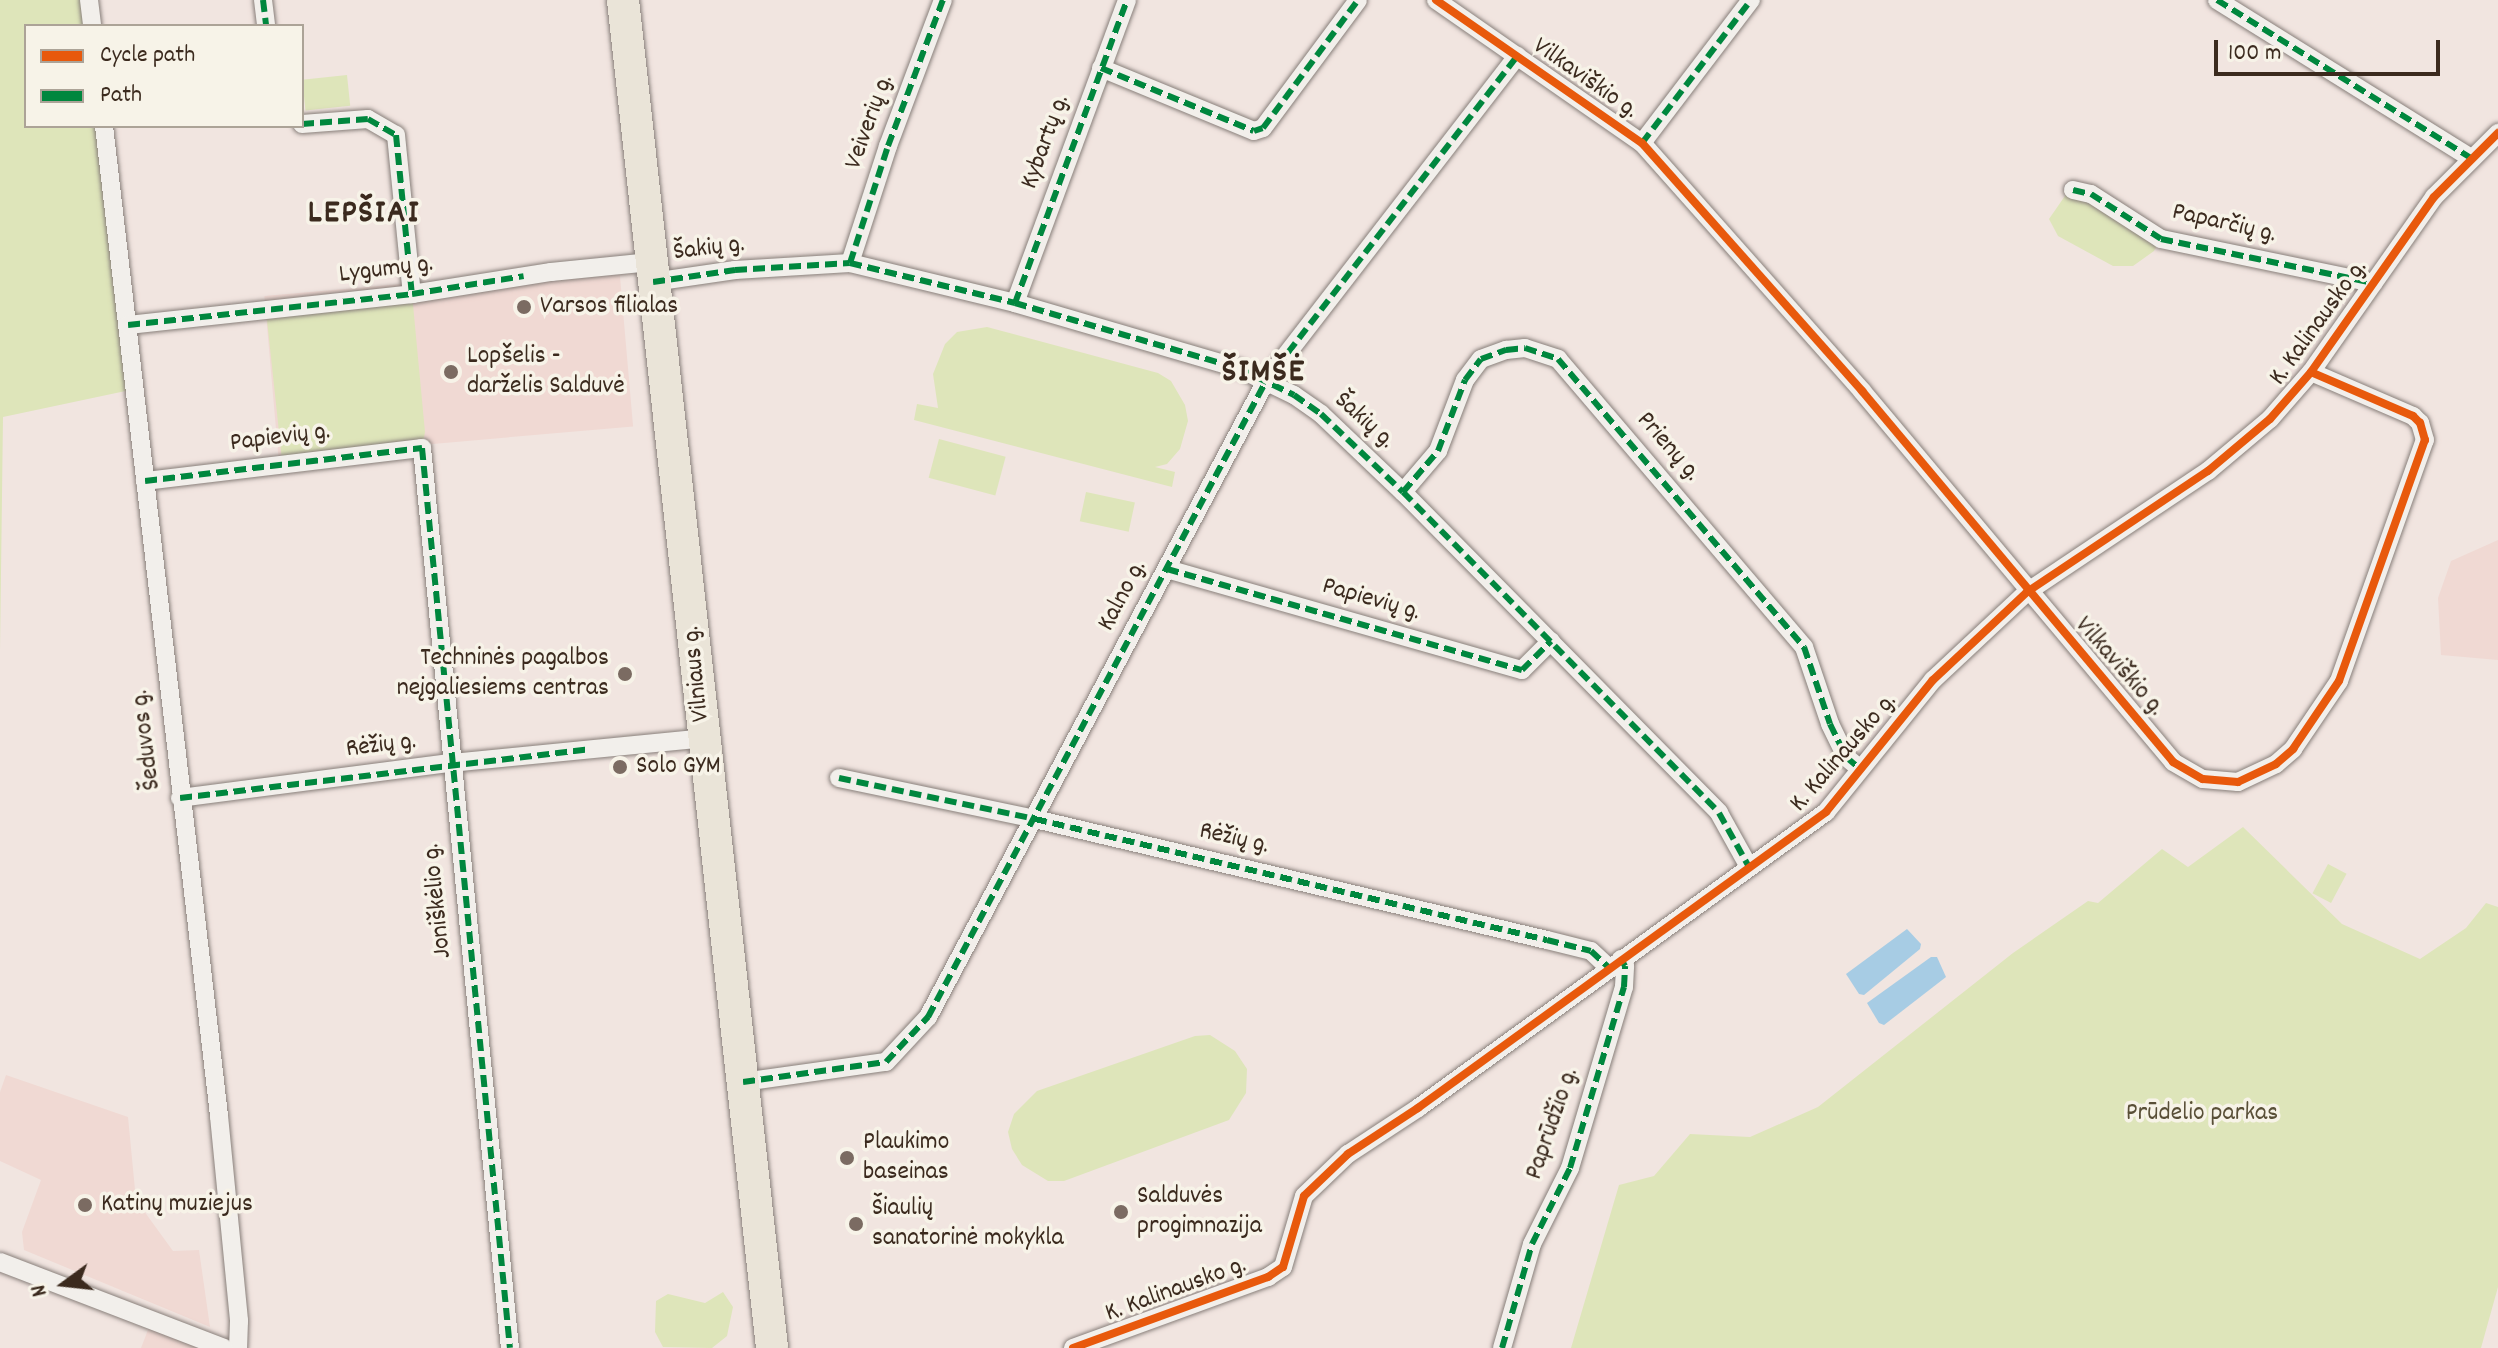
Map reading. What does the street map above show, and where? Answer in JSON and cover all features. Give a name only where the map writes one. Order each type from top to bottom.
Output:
[{"type":"highway","name":"Vilniaus g.","points":[[623,0],[772,1348]]},
{"type":"street","points":[[89,0],[92,24]]},
{"type":"street","points":[[263,0],[266,24]]},
{"type":"street","name":"Veiverių g.","points":[[850,263],[888,146],[943,0]]},
{"type":"street","name":"Kybartų g.","points":[[1015,303],[1127,0]]},
{"type":"street","points":[[1101,68],[1254,131],[1263,128],[1358,0]]},
{"type":"street","name":"Vilkaviškio g.","points":[[1436,0],[1642,143],[1862,391],[2027,592],[2173,762],[2189,774],[2238,782],[2276,764],[2293,749],[2339,681],[2425,440],[2420,423],[2413,416],[2311,372]]},
{"type":"street","points":[[1642,143],[1751,0]]},
{"type":"street","points":[[2217,0],[2471,158]]},
{"type":"street","name":"Kalno g.","points":[[743,1082],[886,1062],[928,1017],[1266,381],[1517,56]]},
{"type":"street","points":[[304,124],[368,119],[396,135],[412,294]]},
{"type":"street","name":"Šeduvos g.","points":[[104,128],[219,1116],[239,1321],[238,1348]]},
{"type":"street","name":"K. Kalinausko g.","points":[[1073,1348],[1259,1283],[1283,1267],[1304,1196],[1325,1174],[1748,865],[1826,812],[1859,768],[1952,660],[2027,592],[2208,471],[2270,419],[2311,372],[2434,197],[2498,133]]},
{"type":"street","name":"Paparčių g.","points":[[2073,190],[2091,194],[2161,239],[2373,283]]},
{"type":"street","name":"Šakių g.","points":[[652,272],[850,263],[1015,303],[1240,369],[1266,381],[1321,414],[1403,492],[1719,813],[1748,865]]},
{"type":"street","name":"Lygumų g.","points":[[128,325],[412,294],[551,272],[652,272]]},
{"type":"street","name":"Prienų g.","points":[[1403,492],[1438,451],[1465,380],[1481,359],[1506,350],[1525,348],[1558,359],[1804,647],[1830,724],[1846,757],[1859,768]]},
{"type":"street","name":"Papievių g.","points":[[145,481],[422,448]]},
{"type":"street","name":"Joniškėlio g.","points":[[422,448],[510,1348]]},
{"type":"street","name":"Papievių g.","points":[[1167,569],[1522,670],[1551,641]]},
{"type":"street","name":"Rėžių g.","points":[[180,798],[451,763],[705,738]]},
{"type":"street","name":"Rėžių g.","points":[[839,778],[1035,819],[1591,951],[1615,964]]},
{"type":"street","name":"Paprūdžio g.","points":[[1502,1348],[1532,1244],[1570,1168],[1624,987],[1626,972],[1615,964]]},
{"type":"street","points":[[0,1262],[224,1348]]},
{"type":"shaded area","name":"Lopšelis - darželis Salduvė","points":[[619,265],[633,426],[278,457],[264,296]]},
{"type":"shaded area","points":[[2498,540],[2498,660],[2441,655],[2438,598],[2451,561]]},
{"type":"shaded area","points":[[6,1075],[128,1117],[136,1200],[173,1251],[199,1250],[210,1327],[24,1250],[22,1232],[41,1180],[0,1161],[0,1092]]},
{"type":"shaded area","points":[[151,1322],[224,1348],[141,1348]]},
{"type":"green space","points":[[0,0],[89,0],[92,24],[24,24],[24,128],[104,128],[135,389],[3,417],[0,652]]},
{"type":"green space","points":[[347,75],[350,106],[305,111],[304,80]]},
{"type":"green space","points":[[2073,190],[2161,239],[2154,251],[2133,266],[2113,266],[2058,236],[2049,219],[2067,193]]},
{"type":"green space","points":[[412,294],[425,432],[422,448],[282,460],[266,311]]},
{"type":"green space","points":[[987,327],[1158,373],[1171,381],[1185,405],[1188,421],[1180,449],[1167,464],[1155,467],[1175,472],[1172,487],[914,420],[917,404],[938,408],[933,374],[945,344],[957,332]]},
{"type":"green space","points":[[939,439],[1006,457],[995,495],[929,478]]},
{"type":"green space","points":[[1086,492],[1135,502],[1129,532],[1080,521]]},
{"type":"green space","name":"Prūdelio parkas","points":[[2243,827],[2342,924],[2420,959],[2466,928],[2486,903],[2498,907],[2498,1287],[2481,1348],[1571,1348],[1619,1185],[1654,1176],[1690,1134],[1750,1137],[1818,1107],[2013,953],[2088,901],[2098,903],[2162,849],[2188,867]]},
{"type":"green space","points":[[2328,864],[2347,874],[2331,903],[2313,893]]},
{"type":"green space","points":[[1210,1035],[1235,1051],[1247,1069],[1246,1093],[1229,1120],[1064,1181],[1048,1181],[1022,1165],[1012,1149],[1008,1132],[1014,1114],[1037,1091],[1195,1036]]},
{"type":"green space","points":[[723,1292],[733,1307],[727,1336],[712,1348],[663,1347],[655,1332],[656,1301],[668,1294],[705,1303]]},
{"type":"water","points":[[1907,929],[1921,944],[1920,949],[1864,995],[1859,994],[1846,974]]},
{"type":"water","points":[[1931,957],[1937,957],[1946,977],[1884,1025],[1879,1023],[1867,1003]]},
{"type":"marked path","points":[[263,0],[266,24]]},
{"type":"marked path","points":[[850,263],[888,146],[943,0]]},
{"type":"marked path","points":[[1015,303],[1127,0]]},
{"type":"marked path","points":[[1101,68],[1254,131],[1263,128],[1358,0]]},
{"type":"marked path","points":[[1642,143],[1751,0]]},
{"type":"marked path","points":[[2217,0],[2471,158]]},
{"type":"marked path","points":[[743,1082],[886,1062],[928,1017],[1266,381],[1517,56]]},
{"type":"marked path","points":[[304,124],[368,119],[396,135],[412,294]]},
{"type":"marked path","points":[[2073,190],[2091,194],[2161,239],[2373,283]]},
{"type":"marked path","points":[[653,282],[735,270],[850,263],[1015,303],[1240,369],[1294,395],[1321,414],[1403,492],[1719,813],[1748,865]]},
{"type":"marked path","points":[[128,325],[412,294],[524,276]]},
{"type":"marked path","points":[[1403,492],[1438,451],[1465,380],[1481,359],[1506,350],[1525,348],[1558,359],[1804,647],[1830,724],[1846,757],[1859,768]]},
{"type":"marked path","points":[[145,481],[422,448],[510,1348]]},
{"type":"marked path","points":[[1167,569],[1522,670],[1551,641]]},
{"type":"marked path","points":[[180,798],[589,749]]},
{"type":"marked path","points":[[839,778],[1035,819],[1547,940],[1591,951],[1609,968]]},
{"type":"marked path","points":[[1502,1348],[1532,1244],[1570,1168],[1624,987],[1625,966],[1621,959]]},
{"type":"cycle path","points":[[1436,0],[1642,143],[1862,391],[2173,762],[2203,779],[2238,782],[2276,764],[2293,749],[2339,681],[2425,440],[2420,423],[2413,416],[2311,372]]},
{"type":"cycle path","points":[[1073,1348],[1268,1277],[1283,1267],[1304,1196],[1348,1154],[1418,1108],[1826,812],[1933,680],[2027,592],[2208,471],[2270,419],[2311,372],[2434,197],[2498,133]]},
{"type":"place","name":"Varsos filialas","points":[[524,307]]},
{"type":"place","name":"Lopšelis - darželis Salduvė","points":[[451,372]]},
{"type":"place","name":"Techninės pagalbos neįgaliesiems centras","points":[[625,674]]},
{"type":"place","name":"Solo GYM","points":[[620,767]]},
{"type":"place","name":"Plaukimo baseinas","points":[[847,1158]]},
{"type":"place","name":"Katinų muziejus","points":[[85,1205]]},
{"type":"place","name":"Salduvės progimnazija","points":[[1121,1212]]},
{"type":"place","name":"Šiaulių sanatorinė mokykla","points":[[856,1224]]},
{"type":"district","name":"LEPŠIAI","points":[[364,215]]},
{"type":"district","name":"ŠIMŠĖ","points":[[1264,374]]}]
